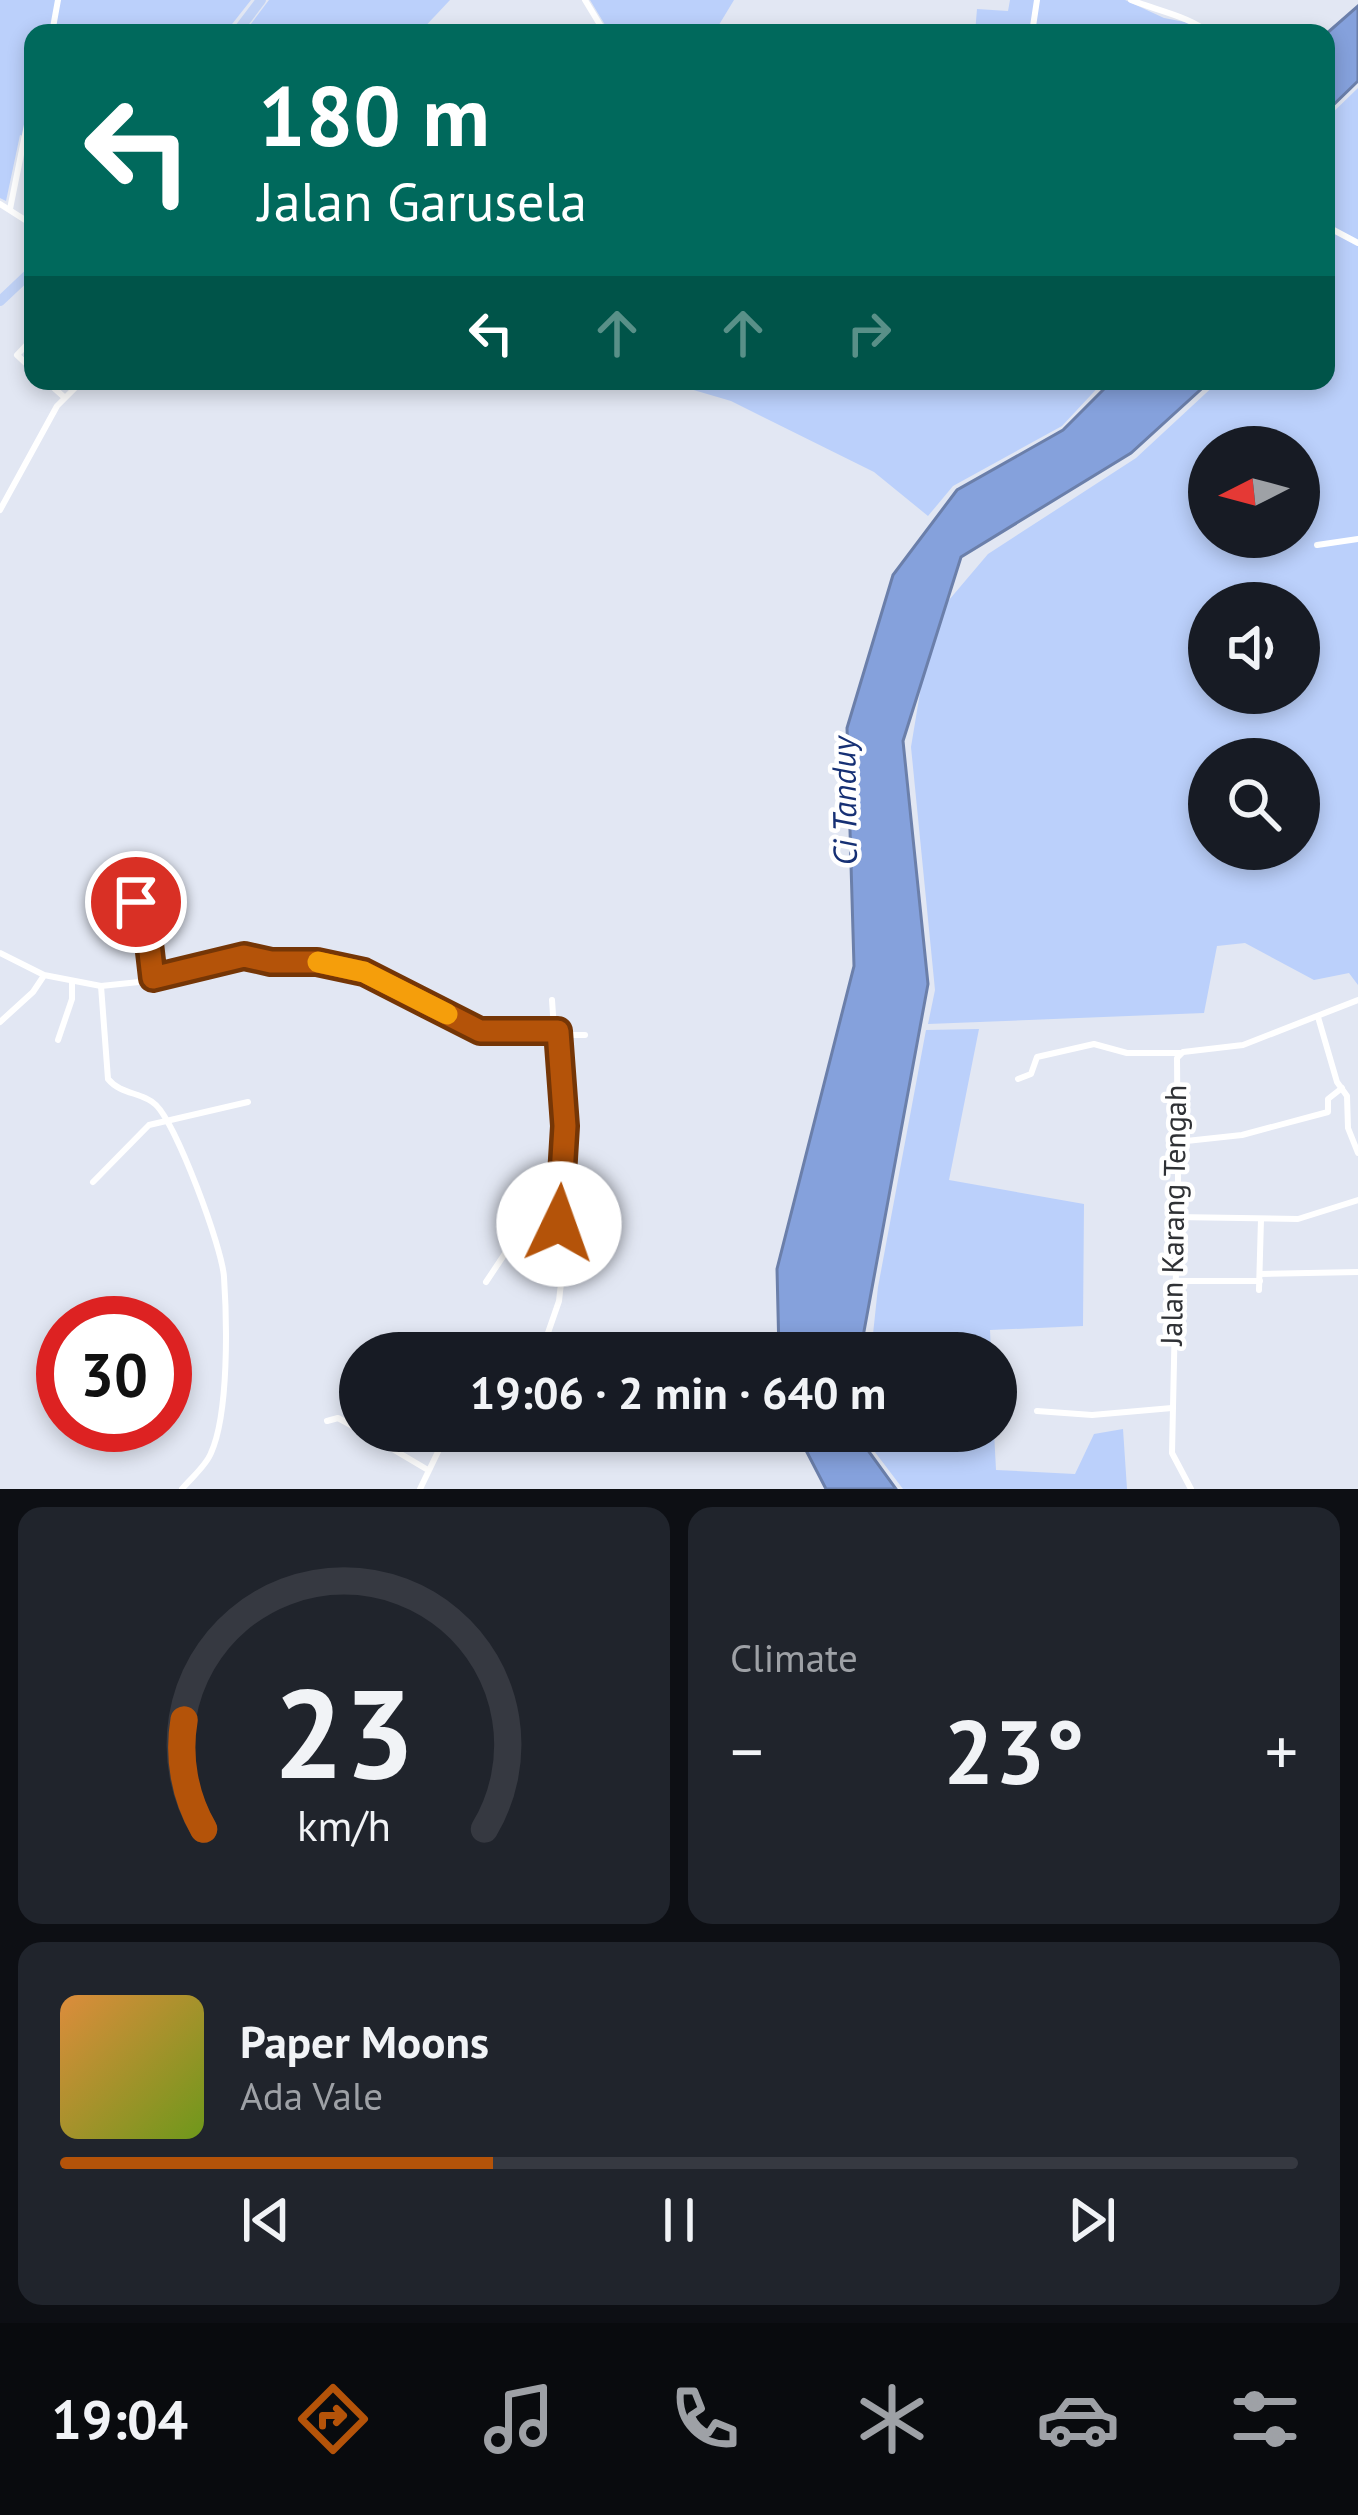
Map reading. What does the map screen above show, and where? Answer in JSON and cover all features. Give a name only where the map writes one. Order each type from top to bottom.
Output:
[{"type":"highway","points":[[243,24],[261,0]]},
{"type":"highway","points":[[0,301],[24,278]]},
{"type":"street","points":[[1131,0],[1199,24]]},
{"type":"street","points":[[10,209],[24,140]]},
{"type":"street","points":[[0,204],[24,219]]},
{"type":"street","points":[[56,390],[64,397]]},
{"type":"street","points":[[0,510],[72,390]]},
{"type":"street","points":[[1320,544],[1358,541]]},
{"type":"street","points":[[136,902],[147,926],[153,978]]},
{"type":"street","points":[[0,953],[44,975],[101,986],[244,956],[271,962],[317,962],[364,972],[480,1031],[585,1035]]},
{"type":"street","points":[[0,1022],[44,975]]},
{"type":"street","points":[[58,1040],[72,999],[72,983]]},
{"type":"street","points":[[101,986],[108,1079],[153,1102],[166,1120],[200,1196],[224,1279],[225,1376],[213,1449],[182,1489]]},
{"type":"street","points":[[548,1332],[559,1301],[565,1126],[552,1000]]},
{"type":"street","name":"Jalan Karang Tengah","points":[[1191,1489],[1173,1460],[1176,1061],[1180,1053],[1244,1045],[1358,1000]]},
{"type":"street","points":[[1318,1017],[1348,1100],[1348,1128],[1358,1153]]},
{"type":"street","points":[[1018,1079],[1031,1074],[1037,1057],[1086,1045],[1127,1053],[1180,1053]]},
{"type":"street","points":[[1177,1142],[1242,1136],[1328,1112],[1328,1099],[1342,1088]]},
{"type":"street","points":[[93,1182],[149,1125],[248,1102]]},
{"type":"street","points":[[1176,1217],[1261,1220],[1318,1215],[1358,1199]]},
{"type":"street","points":[[1260,1282],[1261,1220]]},
{"type":"street","points":[[486,1282],[518,1234],[559,1224]]},
{"type":"street","points":[[1176,1281],[1260,1282],[1358,1272]]},
{"type":"street","points":[[1037,1411],[1092,1415],[1172,1408]]},
{"type":"street","points":[[327,1421],[339,1419]]},
{"type":"street","points":[[398,1452],[428,1470]]},
{"type":"street","points":[[420,1489],[437,1452]]},
{"type":"shaded area","points":[[0,0],[251,0],[232,24],[24,24],[24,136],[20,135],[6,201],[0,198]]},
{"type":"shaded area","points":[[269,0],[450,0],[427,24],[251,24]]},
{"type":"shaded area","points":[[590,0],[734,0],[719,24],[605,24]]},
{"type":"shaded area","points":[[1010,0],[1125,0],[1164,18],[1195,24],[976,24],[977,9],[1008,11]]},
{"type":"shaded area","points":[[1358,6],[1358,81],[1335,103],[1335,26]]},
{"type":"shaded area","points":[[1358,88],[1358,985],[1349,973],[1314,980],[1245,943],[1217,946],[1204,1013],[928,1024],[935,990],[911,747],[932,620],[988,554],[1136,458],[1209,390],[1335,390],[1335,110]]},
{"type":"shaded area","points":[[694,390],[1096,390],[1062,426],[953,486],[928,516],[874,472],[731,401]]},
{"type":"shaded area","points":[[1103,390],[1200,390],[1131,453],[961,557],[903,741],[928,984],[864,1332],[778,1332],[777,1269],[854,966],[847,728],[893,575],[957,490],[1063,430]]},
{"type":"shaded area","points":[[979,1029],[949,1180],[1084,1204],[1083,1326],[873,1332],[926,1030]]},
{"type":"shaded area","points":[[1123,1429],[1127,1489],[903,1489],[875,1452],[995,1452],[996,1470],[1075,1474],[1094,1434]]},
{"type":"shaded area","points":[[807,1452],[869,1452],[896,1489],[826,1489]]},
{"type":"slow traffic","points":[[318,962],[364,972],[447,1014]]},
{"type":"route","points":[[136,902],[145,915],[153,978],[244,956],[271,962],[317,962],[364,972],[480,1031],[558,1031],[565,1126],[559,1224]]},
{"type":"water label","name":"Ci Tanduy","points":[[844,801]]}]
